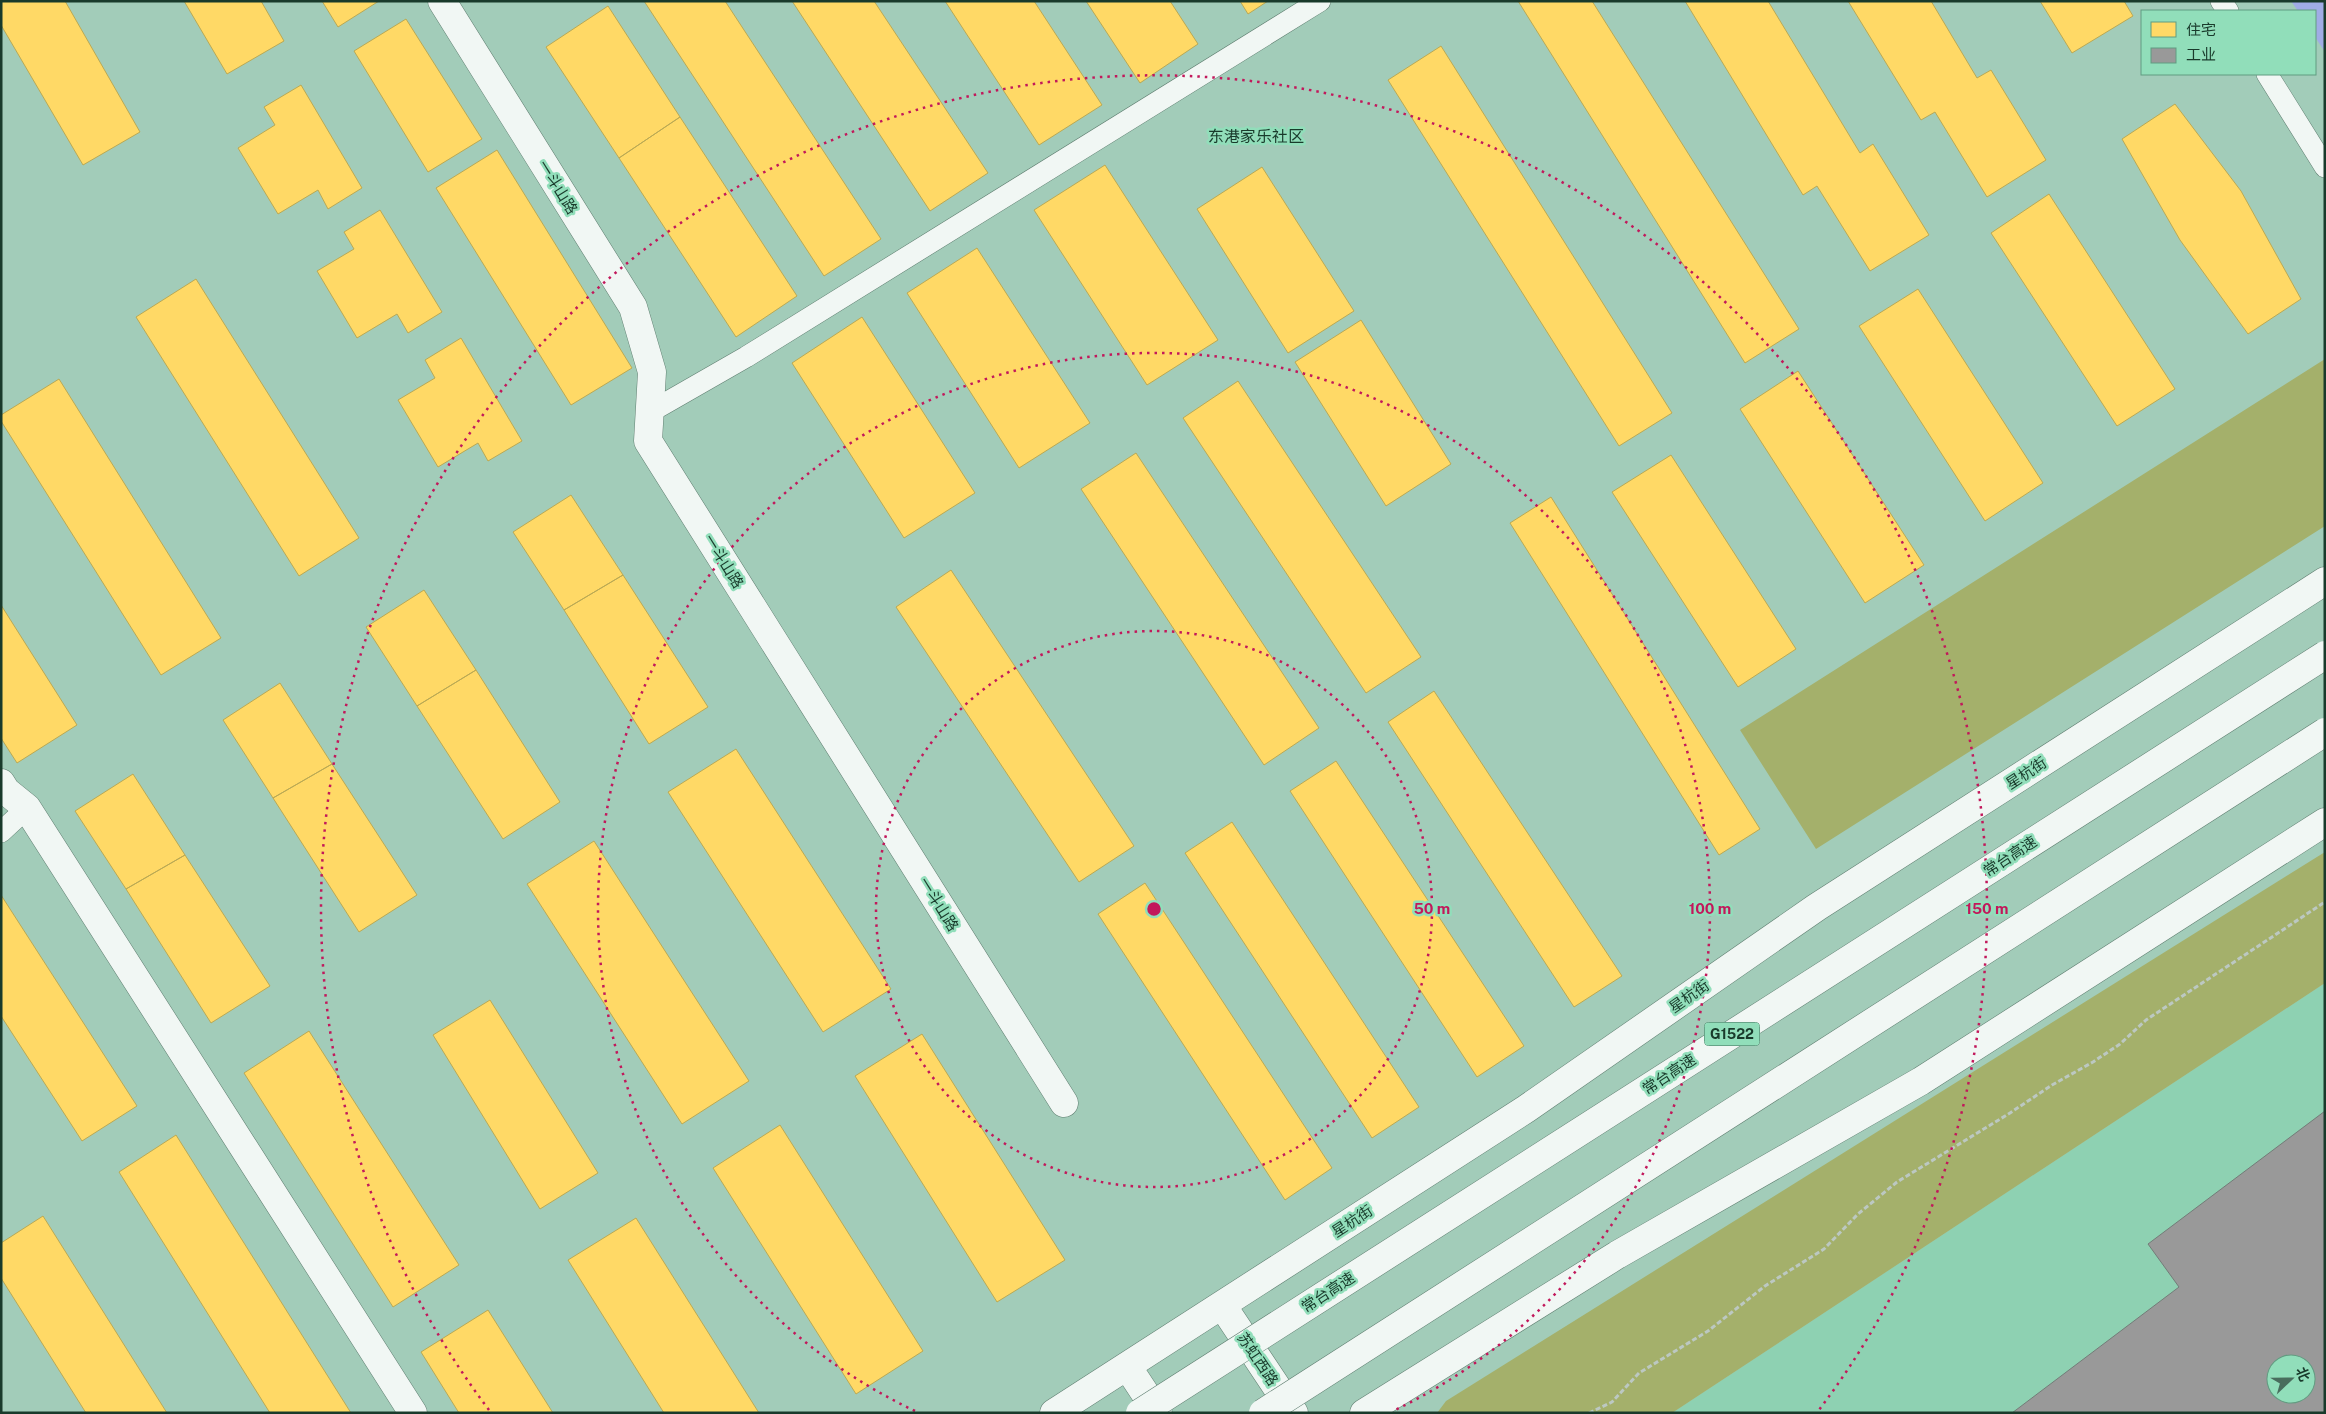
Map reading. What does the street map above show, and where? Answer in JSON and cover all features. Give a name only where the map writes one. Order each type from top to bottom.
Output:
[{"type":"main road","name":"一斗山路","points":[[442,1],[633,307],[652,372],[648,441],[1064,1103]]},
{"type":"main road","name":"星杭街","points":[[1054,1413],[1526,1109],[1840,893],[2325,581]]},
{"type":"main road","name":"常台高速","points":[[1140,1413],[2325,655]]},
{"type":"main road","points":[[1262,1413],[2325,732]]},
{"type":"main road","points":[[1,783],[6,791],[27,808],[413,1413]]},
{"type":"main road","points":[[1364,1413],[1617,1255],[1941,1068],[2325,822]]},
{"type":"main road","name":"苏虹西路","points":[[1222,1305],[1294,1413]]},
{"type":"main road","points":[[1127,1366],[1158,1413]]},
{"type":"lane","points":[[650,412],[746,357],[1320,1]]},
{"type":"lane","points":[[2267,75],[2325,167]]},
{"type":"lane","points":[[1,832],[27,808]]},
{"type":"path","points":[[1589,1413],[1612,1402],[1639,1373],[1708,1331],[1765,1286],[1824,1249],[1858,1214],[1897,1182],[2010,1113],[2052,1084],[2093,1062],[2120,1044],[2146,1020],[2325,902]]},
{"type":"shaded area","points":[[2325,359],[2325,526],[1816,849],[1740,730]]},
{"type":"shaded area","points":[[2325,852],[2325,983],[1672,1413],[1437,1413],[1446,1401]]},
{"type":"shaded area","points":[[2325,983],[2325,1413],[1672,1413]]},
{"type":"water","points":[[2291,1],[2325,1],[2325,52],[2316,38],[2316,10],[2297,10]]},
{"type":"building: 住宅","points":[[1,1],[65,1],[140,132],[83,165],[1,25]]},
{"type":"building: 住宅","points":[[184,1],[261,1],[284,41],[227,74]]},
{"type":"building: 住宅","points":[[322,1],[379,1],[338,27]]},
{"type":"building: 住宅","points":[[644,1],[725,1],[881,239],[824,276]]},
{"type":"building: 住宅","points":[[792,1],[874,1],[988,173],[930,211]]},
{"type":"building: 住宅","points":[[945,1],[1034,1],[1102,105],[1039,145]]},
{"type":"building: 住宅","points":[[1086,1],[1170,1],[1198,44],[1140,83]]},
{"type":"building: 住宅","points":[[1240,1],[1268,1],[1248,14]]},
{"type":"building: 住宅","points":[[1518,1],[1592,1],[1799,329],[1745,363]]},
{"type":"building: 住宅","points":[[1685,1],[1768,1],[1860,153],[1873,144],[1929,235],[1870,271],[1817,186],[1803,195]]},
{"type":"building: 住宅","points":[[1848,1],[1931,1],[1977,78],[1991,70],[2046,160],[1987,197],[1935,112],[1921,120]]},
{"type":"building: 住宅","points":[[2040,1],[2124,1],[2133,16],[2072,53]]},
{"type":"building: 住宅","points":[[608,6],[680,117],[619,158],[546,47]]},
{"type":"building: 住宅","points":[[406,19],[482,139],[428,172],[354,51]]},
{"type":"building: 住宅","points":[[1441,46],[1672,413],[1619,446],[1388,80]]},
{"type":"building: 住宅","points":[[301,85],[362,188],[328,209],[318,190],[278,214],[238,148],[275,125],[264,107]]},
{"type":"building: 住宅","points":[[2175,104],[2241,191],[2301,299],[2248,334],[2180,240],[2122,139]]},
{"type":"building: 住宅","points":[[680,117],[797,296],[736,337],[619,158]]},
{"type":"building: 住宅","points":[[497,150],[632,368],[571,405],[436,188]]},
{"type":"building: 住宅","points":[[1105,165],[1218,340],[1147,385],[1034,210]]},
{"type":"building: 住宅","points":[[1262,167],[1354,311],[1288,353],[1197,209]]},
{"type":"building: 住宅","points":[[2049,194],[2175,389],[2117,426],[1991,233]]},
{"type":"building: 住宅","points":[[380,210],[442,312],[408,333],[397,314],[357,338],[317,271],[354,249],[344,232]]},
{"type":"building: 住宅","points":[[977,248],[1090,423],[1019,468],[907,293]]},
{"type":"building: 住宅","points":[[196,279],[359,538],[299,576],[136,317]]},
{"type":"building: 住宅","points":[[1918,289],[2043,483],[1985,521],[1859,326]]},
{"type":"building: 住宅","points":[[862,317],[975,493],[904,538],[792,363]]},
{"type":"building: 住宅","points":[[1361,320],[1451,464],[1386,506],[1295,362]]},
{"type":"building: 住宅","points":[[461,338],[522,441],[488,461],[478,443],[438,467],[398,400],[435,378],[425,360]]},
{"type":"building: 住宅","points":[[1798,371],[1924,565],[1865,603],[1740,409]]},
{"type":"building: 住宅","points":[[59,379],[221,638],[161,675],[1,421],[1,415]]},
{"type":"building: 住宅","points":[[1238,381],[1421,657],[1366,693],[1183,418]]},
{"type":"building: 住宅","points":[[1136,453],[1319,728],[1264,765],[1081,489]]},
{"type":"building: 住宅","points":[[1671,455],[1796,649],[1738,687],[1612,492]]},
{"type":"building: 住宅","points":[[571,495],[623,575],[564,610],[513,532]]},
{"type":"building: 住宅","points":[[1551,497],[1760,829],[1719,855],[1510,523]]},
{"type":"building: 住宅","points":[[951,570],[1134,846],[1079,882],[896,607]]},
{"type":"building: 住宅","points":[[623,575],[708,707],[649,744],[564,610]]},
{"type":"building: 住宅","points":[[424,590],[476,670],[417,706],[366,627]]},
{"type":"building: 住宅","points":[[1,605],[77,725],[17,763],[1,738]]},
{"type":"building: 住宅","points":[[476,670],[560,802],[503,839],[417,706]]},
{"type":"building: 住宅","points":[[280,683],[332,764],[273,798],[223,720]]},
{"type":"building: 住宅","points":[[1434,691],[1622,976],[1574,1007],[1388,722]]},
{"type":"building: 住宅","points":[[736,749],[891,989],[823,1032],[668,792]]},
{"type":"building: 住宅","points":[[1336,761],[1524,1046],[1477,1077],[1290,791]]},
{"type":"building: 住宅","points":[[332,764],[417,895],[359,932],[273,798]]},
{"type":"building: 住宅","points":[[133,774],[185,855],[126,889],[75,811]]},
{"type":"building: 住宅","points":[[1232,822],[1419,1107],[1372,1138],[1185,853]]},
{"type":"building: 住宅","points":[[594,841],[749,1081],[682,1124],[527,884]]},
{"type":"building: 住宅","points":[[185,855],[270,986],[211,1023],[126,889]]},
{"type":"building: 住宅","points":[[1145,883],[1332,1168],[1285,1200],[1098,914]]},
{"type":"building: 住宅","points":[[1,895],[137,1106],[82,1141],[1,1016]]},
{"type":"building: 住宅","points":[[490,1000],[598,1173],[540,1209],[433,1035]]},
{"type":"building: 住宅","points":[[309,1031],[459,1265],[393,1307],[244,1073]]},
{"type":"building: 住宅","points":[[922,1034],[1065,1260],[997,1302],[855,1076]]},
{"type":"building: 住宅","points":[[780,1125],[923,1351],[856,1394],[713,1168]]},
{"type":"building: 住宅","points":[[176,1135],[351,1413],[270,1413],[119,1172]]},
{"type":"building: 住宅","points":[[43,1216],[167,1413],[86,1413],[1,1278],[1,1243]]},
{"type":"building: 住宅","points":[[636,1218],[759,1413],[664,1413],[568,1260]]},
{"type":"building: 住宅","points":[[488,1310],[553,1413],[459,1413],[421,1352]]},
{"type":"building: 工业","points":[[2325,1111],[2325,1413],[2012,1413],[2179,1287],[2148,1244]]},
{"type":"district","name":"东港家乐社区","points":[[1256,136]]}]
